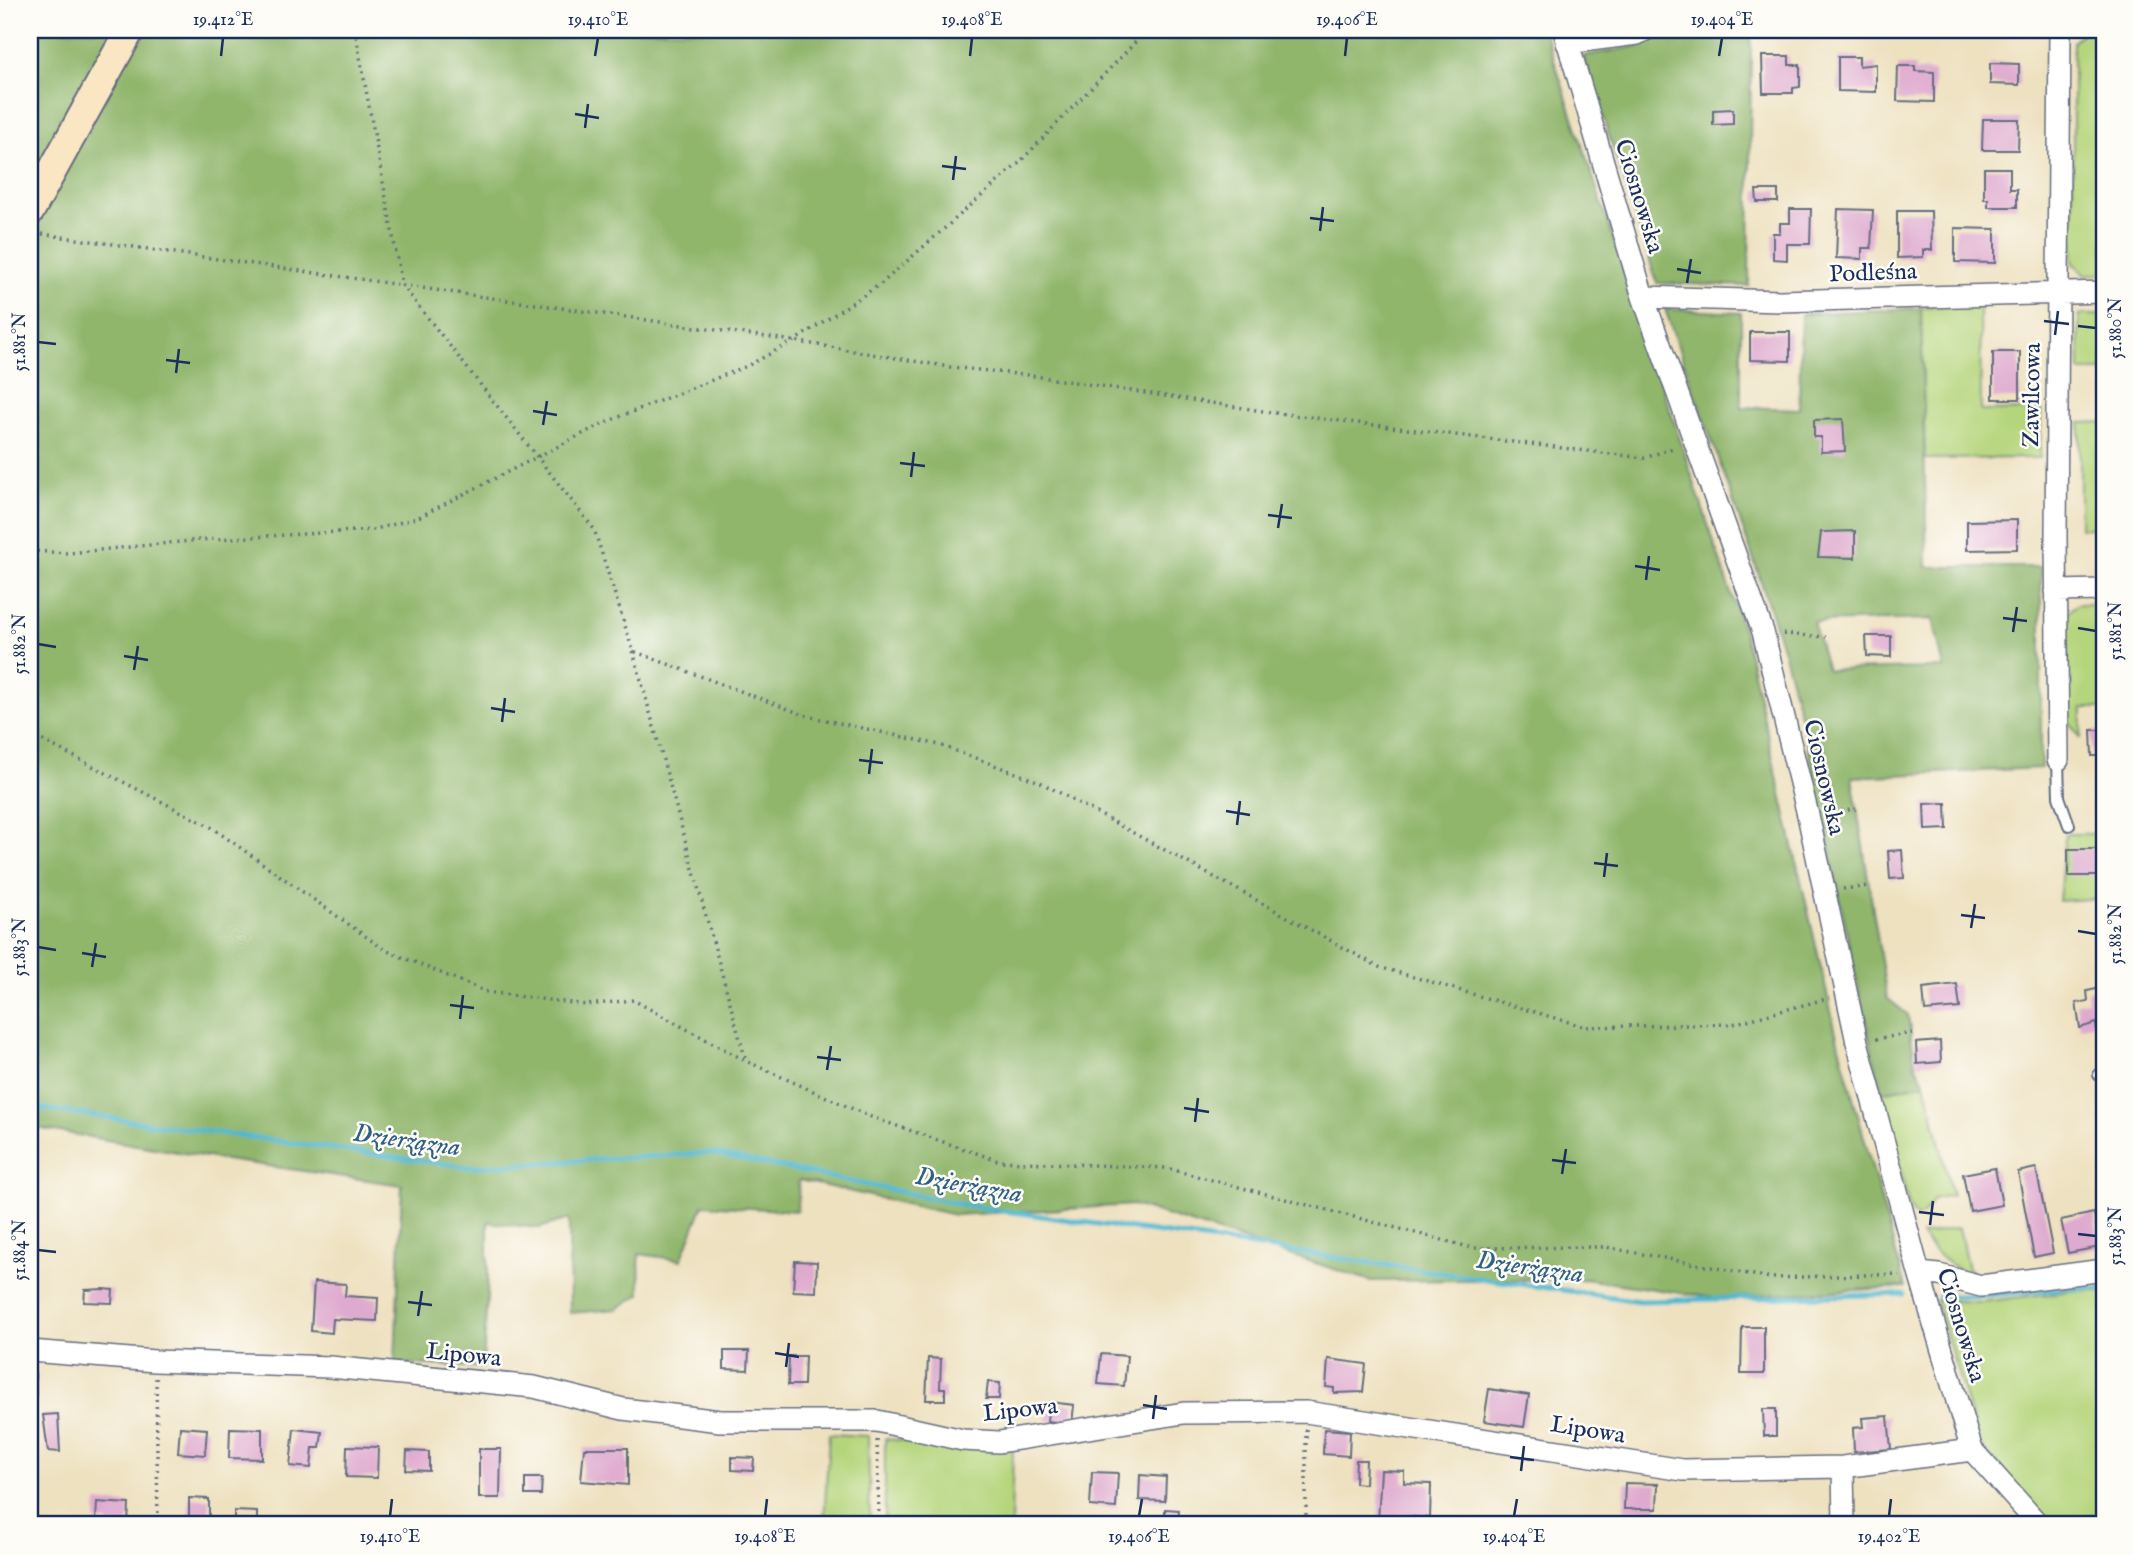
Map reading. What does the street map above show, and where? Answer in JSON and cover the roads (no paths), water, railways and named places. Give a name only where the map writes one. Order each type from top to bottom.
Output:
[{"type":"main road","points":[[30,211],[130,30]]},
{"type":"street","points":[[1566,36],[1637,34],[1645,30]]},
{"type":"street","name":"Zawilcowa","points":[[2058,760],[2056,591],[2060,30]]},
{"type":"street","name":"Ciosnowska","points":[[1566,36],[1643,297],[1763,632],[1808,815],[1844,994],[1919,1273],[1972,1450],[2039,1525]]},
{"type":"street","name":"Podleśna","points":[[1643,297],[1780,301],[2104,292]]},
{"type":"street","points":[[2056,591],[2104,590]]},
{"type":"street","points":[[1919,1273],[1939,1275],[1981,1286],[2104,1270]]},
{"type":"street","name":"Lipowa","points":[[30,1351],[155,1362],[330,1367],[534,1387],[623,1409],[720,1421],[877,1421],[963,1440],[999,1442],[1184,1413],[1306,1412],[1683,1470],[1843,1467],[1972,1450]]},
{"type":"street","points":[[1843,1467],[1844,1525]]},
{"type":"lane","points":[[2058,760],[2059,797],[2069,825]]},
{"type":"waterway","name":"Dzierżązna","points":[[30,1107],[468,1167],[711,1153],[970,1206],[1640,1301],[1904,1294]]},
{"type":"waterway","name":"Dzierżązna","points":[[1939,1296],[2104,1289]]}]
